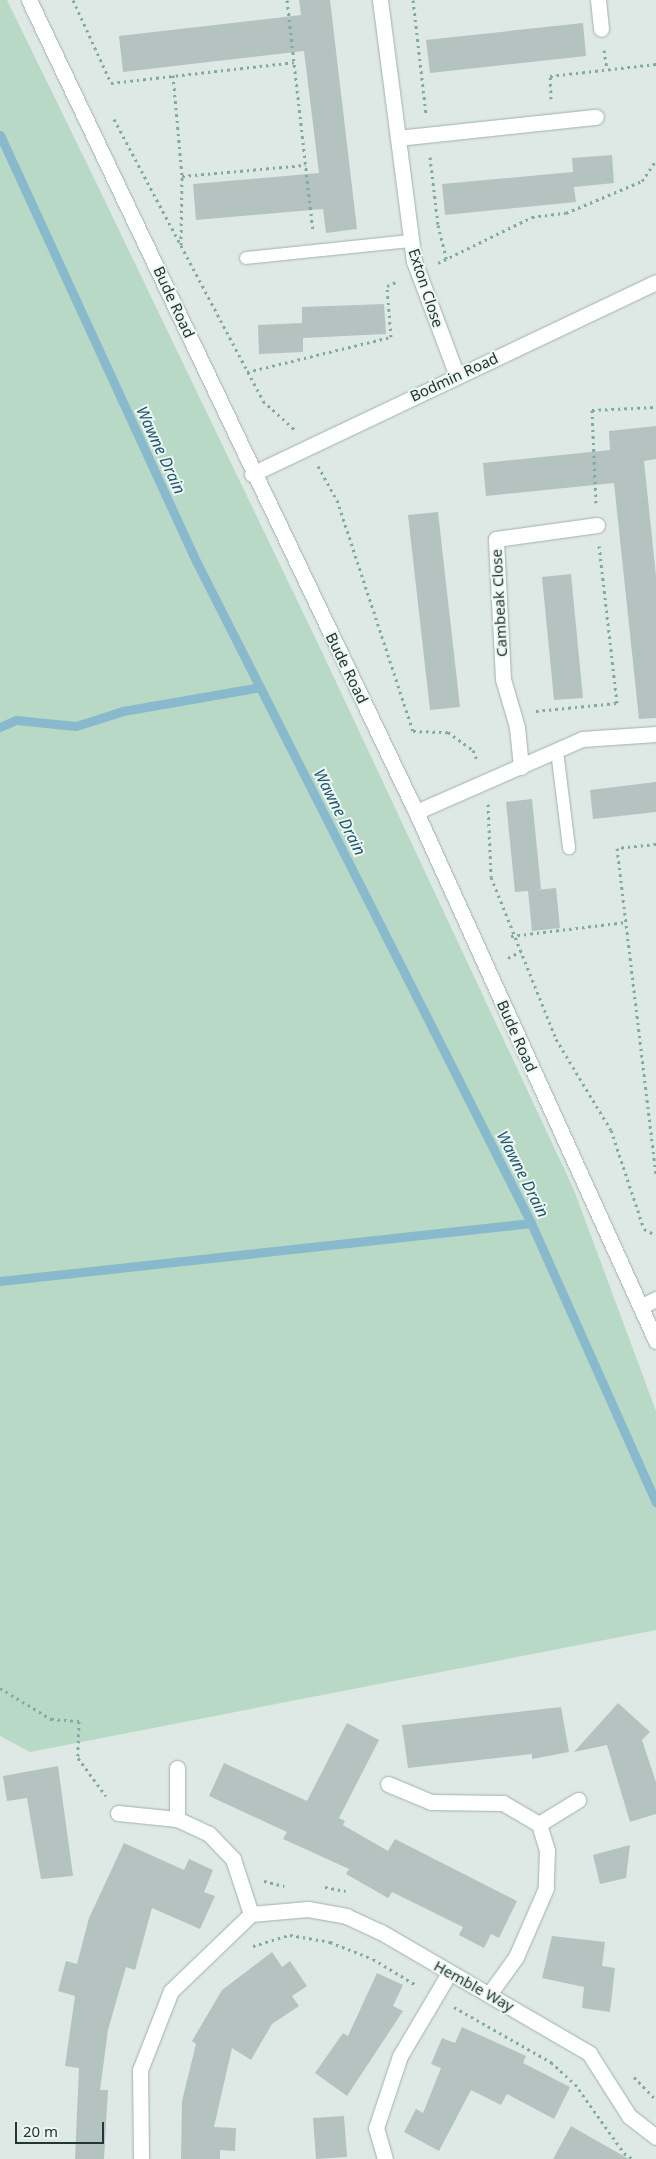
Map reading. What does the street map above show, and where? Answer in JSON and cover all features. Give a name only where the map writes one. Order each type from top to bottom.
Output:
[{"type":"street","name":"Bude Road","points":[[29,0],[187,328],[252,474],[416,812],[642,1306],[656,1341]]},
{"type":"street","name":"Exton Close","points":[[380,0],[411,241],[418,272],[457,376]]},
{"type":"street","points":[[598,0],[601,29]]},
{"type":"street","points":[[398,138],[596,117]]},
{"type":"street","name":"Bodmin Road","points":[[252,474],[656,282]]},
{"type":"street","name":"Cambeak Close","points":[[521,767],[513,714],[503,679],[496,539],[597,525]]},
{"type":"street","points":[[416,812],[582,739],[656,734]]},
{"type":"street","points":[[642,1306],[656,1299]]},
{"type":"street","points":[[177,1768],[177,1819]]},
{"type":"street","points":[[388,1784],[431,1802],[503,1803],[540,1824],[547,1850],[546,1888],[516,1957],[490,1993]]},
{"type":"street","points":[[540,1824],[578,1800]]},
{"type":"street","points":[[118,1813],[177,1819],[209,1834],[233,1859],[251,1914],[171,1991],[140,2070],[141,2159]]},
{"type":"street","name":"Hemble Way","points":[[251,1914],[308,1909],[346,1916],[381,1932],[449,1972],[490,1993],[589,2053],[630,2116],[656,2138]]},
{"type":"street","points":[[385,2159],[376,2128],[400,2056],[449,1972]]},
{"type":"lane","points":[[246,258],[411,241]]},
{"type":"lane","points":[[556,751],[569,848]]},
{"type":"path","points":[[73,0],[111,83],[173,74],[294,62]]},
{"type":"path","points":[[287,0],[315,251]]},
{"type":"path","points":[[552,122],[550,76],[656,64]]},
{"type":"path","points":[[173,74],[182,176],[181,245]]},
{"type":"path","points":[[109,110],[247,372],[264,401],[287,420],[308,446],[337,500],[412,731],[448,732],[473,750],[487,781],[491,878],[556,1039],[611,1130],[644,1229],[656,1235]]},
{"type":"path","points":[[247,372],[391,337],[387,286],[532,217],[566,213],[642,181],[656,160]]},
{"type":"path","points":[[182,176],[306,165]]},
{"type":"path","points":[[513,714],[617,703],[597,525],[592,410],[656,407]]},
{"type":"path","points":[[656,844],[618,848],[656,1176]]},
{"type":"path","points":[[511,936],[626,922]]},
{"type":"path","points":[[0,1688],[51,1719],[79,1721],[78,1758],[118,1813]]},
{"type":"path","points":[[220,1943],[248,1947],[290,1935],[330,1942],[374,1960],[551,2062],[575,2084],[624,2154],[633,2159]]},
{"type":"green space","points":[[0,0],[7,0],[91,172],[322,652],[574,1190],[656,1411],[656,1630],[30,1752],[0,1736]]},
{"type":"building","points":[[299,0],[330,0],[357,229],[326,233],[323,209],[196,220],[193,184],[319,173],[304,51],[123,72],[119,36],[301,15]]},
{"type":"building","points":[[583,23],[586,56],[430,73],[426,40]]},
{"type":"building","points":[[612,155],[614,183],[574,187],[576,202],[445,215],[442,184],[573,172],[572,158]]},
{"type":"building","points":[[384,304],[386,334],[303,338],[303,352],[259,354],[258,325],[302,323],[302,307]]},
{"type":"building","points":[[656,426],[656,459],[644,461],[656,576],[656,718],[639,719],[614,483],[486,496],[483,463],[610,450],[609,431]]},
{"type":"building","points":[[438,512],[460,707],[430,710],[408,515]]},
{"type":"building","points":[[571,574],[583,698],[554,700],[542,577]]},
{"type":"building","points":[[656,782],[656,812],[593,819],[590,790]]},
{"type":"building","points":[[532,799],[541,889],[534,890],[556,888],[560,928],[532,931],[528,891],[515,892],[506,802]]},
{"type":"building","points":[[618,1703],[650,1732],[642,1740],[656,1782],[656,1814],[630,1822],[607,1745],[574,1752]]},
{"type":"building","points":[[561,1707],[569,1752],[532,1759],[532,1754],[408,1768],[402,1725]]},
{"type":"building","points":[[347,1723],[379,1740],[339,1818],[345,1821],[343,1825],[388,1851],[395,1839],[517,1901],[499,1938],[491,1934],[484,1948],[459,1935],[463,1927],[392,1892],[388,1898],[346,1874],[349,1869],[283,1839],[287,1832],[209,1796],[224,1763],[307,1801]]},
{"type":"building","points":[[58,1766],[73,1876],[41,1879],[27,1798],[7,1801],[3,1776]]},
{"type":"building","points":[[124,1843],[184,1870],[189,1859],[213,1870],[204,1892],[215,1896],[200,1929],[152,1908],[135,1970],[126,1967],[108,2030],[100,2090],[108,2090],[104,2159],[75,2159],[79,2068],[65,2066],[75,1996],[58,1991],[66,1961],[77,1964],[89,1918]]},
{"type":"building","points":[[630,1845],[626,1878],[600,1884],[593,1855]]},
{"type":"building","points":[[552,1936],[605,1942],[602,1966],[615,1968],[610,2012],[582,2008],[584,1987],[542,1978]]},
{"type":"building","points":[[272,1952],[282,1967],[290,1961],[307,1986],[292,1996],[299,2006],[272,2024],[251,2060],[232,2048],[214,2127],[236,2128],[235,2151],[220,2150],[220,2159],[181,2159],[182,2101],[196,2044],[192,2041],[222,1990]]},
{"type":"building","points":[[377,1973],[403,1985],[393,2006],[403,2011],[347,2096],[315,2073],[343,2033],[348,2036]]},
{"type":"building","points":[[462,2027],[526,2056],[523,2063],[570,2087],[554,2119],[507,2094],[501,2105],[471,2090],[439,2151],[404,2132],[416,2109],[423,2113],[441,2068],[431,2064],[442,2038],[455,2043]]},
{"type":"building","points":[[344,2116],[347,2157],[316,2159],[313,2118]]},
{"type":"building","points":[[571,2126],[590,2137],[629,2159],[553,2159]]},
{"type":"waterway","name":"Wawne Drain","points":[[0,135],[193,555],[531,1223],[656,1502]]},
{"type":"waterway","points":[[0,727],[16,720],[76,726],[123,711],[260,687]]},
{"type":"waterway","points":[[0,1281],[531,1223]]}]
